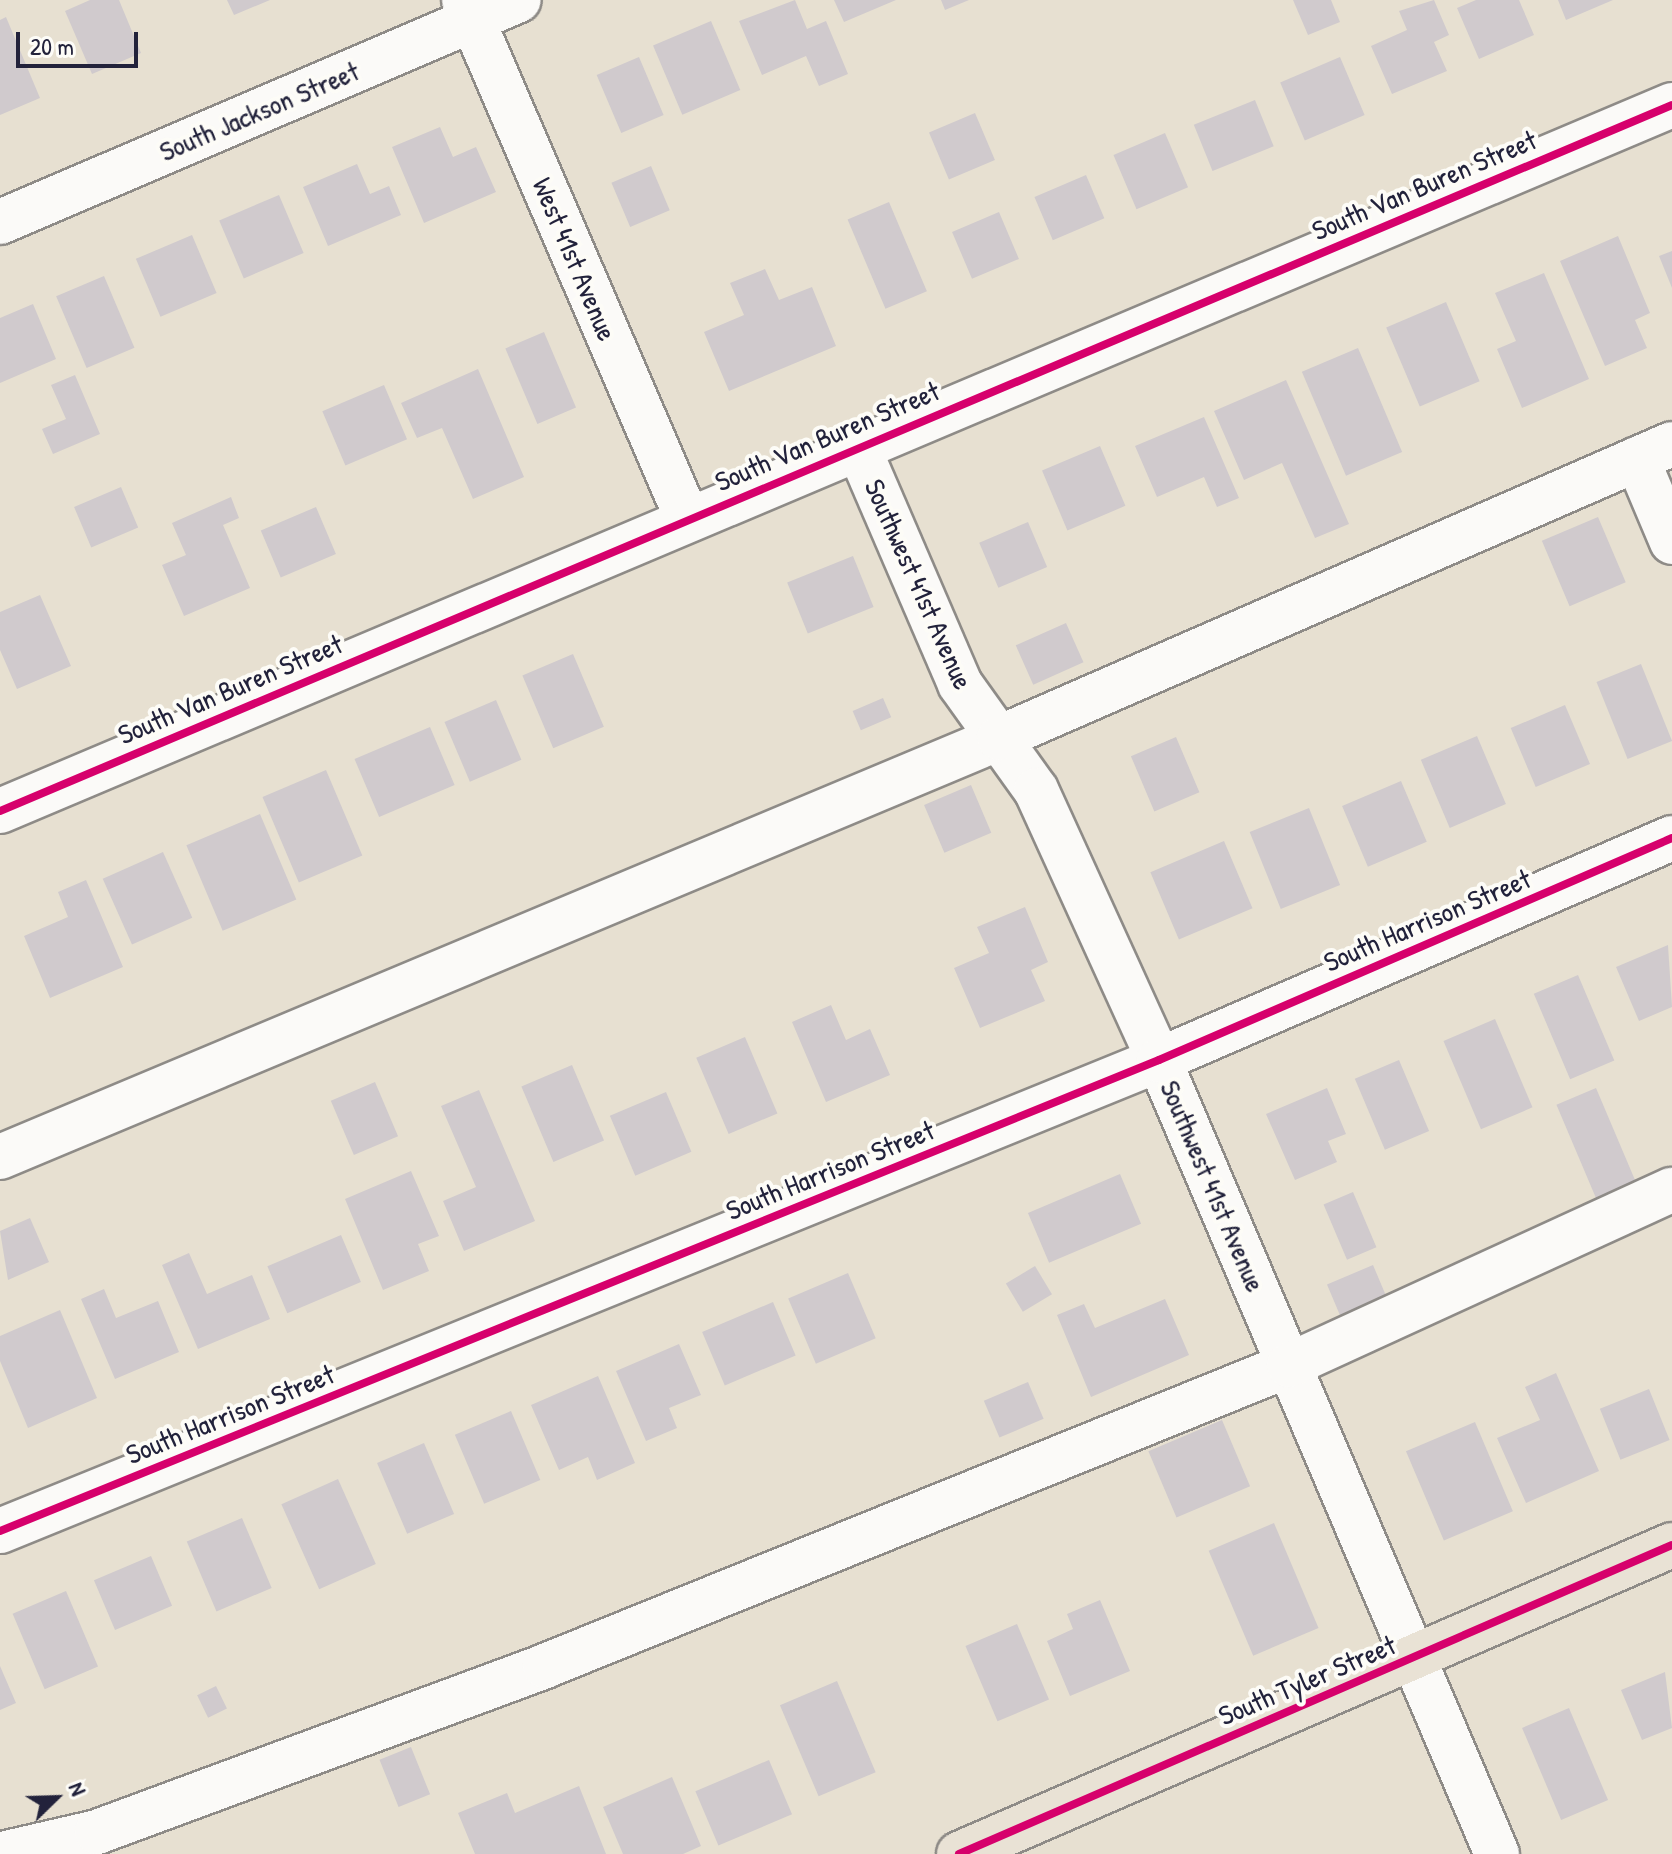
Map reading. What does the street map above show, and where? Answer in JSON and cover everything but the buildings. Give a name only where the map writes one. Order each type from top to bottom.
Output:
[{"type":"main road","name":"South Tyler Street","points":[[959,1854],[1672,1545]]},
{"type":"street","name":"South Jackson Street","points":[[0,222],[468,10],[519,0]]},
{"type":"street","name":"West 41st Avenue","points":[[468,10],[687,518]]},
{"type":"street","name":"South Van Buren Street","points":[[0,811],[687,518],[1672,105]]},
{"type":"street","name":"Southwest 41st Avenue","points":[[858,447],[960,684],[1036,790],[1159,1060],[1497,1854]]},
{"type":"street","points":[[0,1157],[999,738],[1654,452],[1672,542]]},
{"type":"street","name":"South Harrison Street","points":[[0,1531],[1159,1060],[1672,838]]},
{"type":"street","points":[[2,1854],[97,1832],[545,1666],[1289,1365],[1672,1190]]},
{"type":"cycle path","points":[[0,811],[1672,105]]},
{"type":"cycle path","points":[[0,1531],[1159,1060],[1672,838]]},
{"type":"cycle path","points":[[959,1854],[1672,1545]]}]
